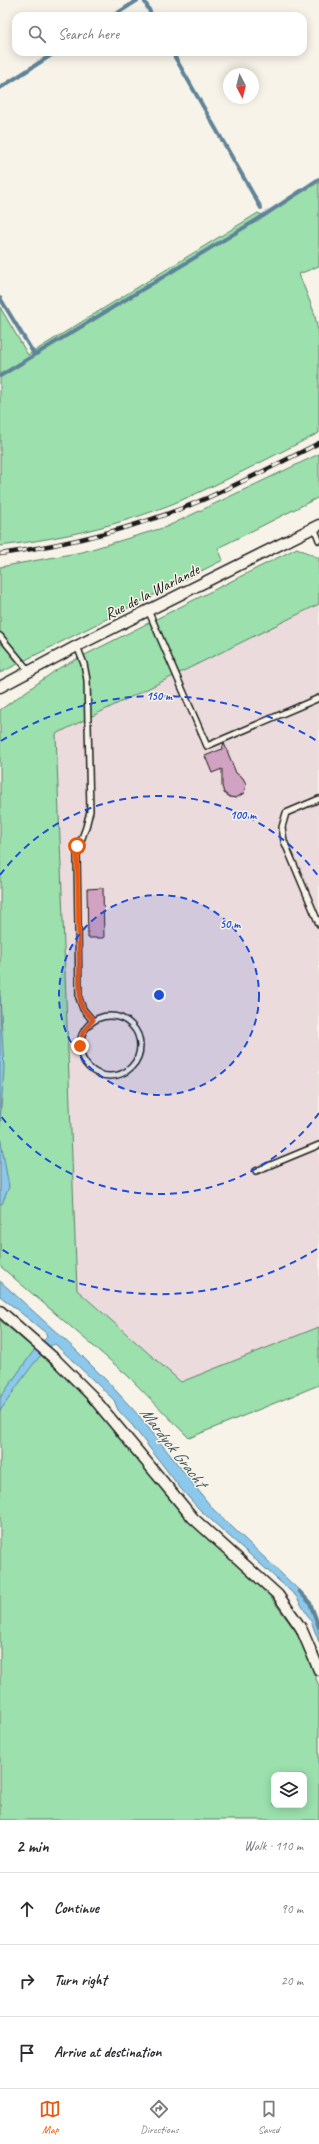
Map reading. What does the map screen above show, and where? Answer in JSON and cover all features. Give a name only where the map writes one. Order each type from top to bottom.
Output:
[{"type":"street","name":"Rue de la Warlande","points":[[0,687],[77,646],[316,526]]},
{"type":"street","points":[[0,1311],[48,1353],[108,1414],[192,1518],[278,1595],[298,1624],[319,1670]]},
{"type":"lane","points":[[316,526],[319,540]]},
{"type":"lane","points":[[148,610],[207,746],[319,698]]},
{"type":"lane","points":[[0,636],[29,671]]},
{"type":"lane","points":[[77,646],[84,664],[87,680],[90,810],[86,827],[76,852],[79,998],[83,1009],[93,1020]]},
{"type":"lane","points":[[319,798],[286,813],[282,827],[284,841],[319,924]]},
{"type":"lane","points":[[102,1016],[117,1016],[131,1023],[137,1031],[141,1045],[139,1055],[134,1064],[127,1071],[113,1076],[103,1075],[94,1072],[86,1065],[82,1056],[80,1041],[83,1032],[93,1020],[102,1016]]},
{"type":"lane","points":[[256,1171],[319,1145]]},
{"type":"shaded area","points":[[319,604],[319,1327],[181,1382],[77,1290],[56,734]]},
{"type":"green space","points":[[319,182],[319,266],[299,274],[314,312],[319,335],[319,433],[207,489],[168,506],[121,522],[73,534],[0,546],[0,307],[28,355],[258,213],[264,216]]},
{"type":"green space","points":[[319,454],[319,497],[218,548],[223,560],[0,673],[0,567],[82,552],[166,527]]},
{"type":"green space","points":[[297,548],[319,558],[319,604],[56,734],[77,1290],[181,1382],[319,1327],[319,1385],[189,1438],[127,1375],[0,1266],[0,710],[59,668]]},
{"type":"green space","points":[[0,1320],[54,1366],[108,1421],[183,1516],[263,1587],[297,1633],[319,1686],[319,1820],[0,1820]]},
{"type":"water","points":[[0,996],[4,1069],[0,1121]]},
{"type":"water","points":[[0,1136],[9,1187],[2,1204],[0,1204]]},
{"type":"water","points":[[0,1281],[76,1350],[106,1380],[140,1417],[213,1509],[303,1594],[315,1617],[319,1642],[311,1621],[296,1596],[200,1510],[181,1489],[132,1425],[118,1410],[114,1400],[55,1344],[49,1347],[42,1354],[18,1384],[0,1411],[0,1398],[35,1349],[47,1337],[46,1333],[0,1296]]},
{"type":"building","points":[[224,743],[236,773],[243,778],[246,784],[244,793],[236,798],[230,797],[224,793],[222,786],[222,769],[212,773],[205,756],[222,749]]},
{"type":"building","points":[[103,888],[104,938],[88,938],[87,889]]},
{"type":"waterway","points":[[119,12],[138,0]]},
{"type":"waterway","points":[[144,0],[150,12]]},
{"type":"waterway","points":[[0,88],[50,56]]},
{"type":"waterway","points":[[174,56],[261,208]]},
{"type":"waterway","points":[[0,376],[263,216],[319,179]]},
{"type":"waterway","points":[[0,298],[34,354]]},
{"type":"waterway","name":"Mardyck Gracht","points":[[299,1591],[310,1603],[319,1627]]},
{"type":"railway","points":[[0,554],[79,540],[157,518],[221,492],[319,443]]},
{"type":"route","points":[[77,846],[76,859],[80,1001],[83,1009],[93,1020],[83,1032],[80,1046]]}]
